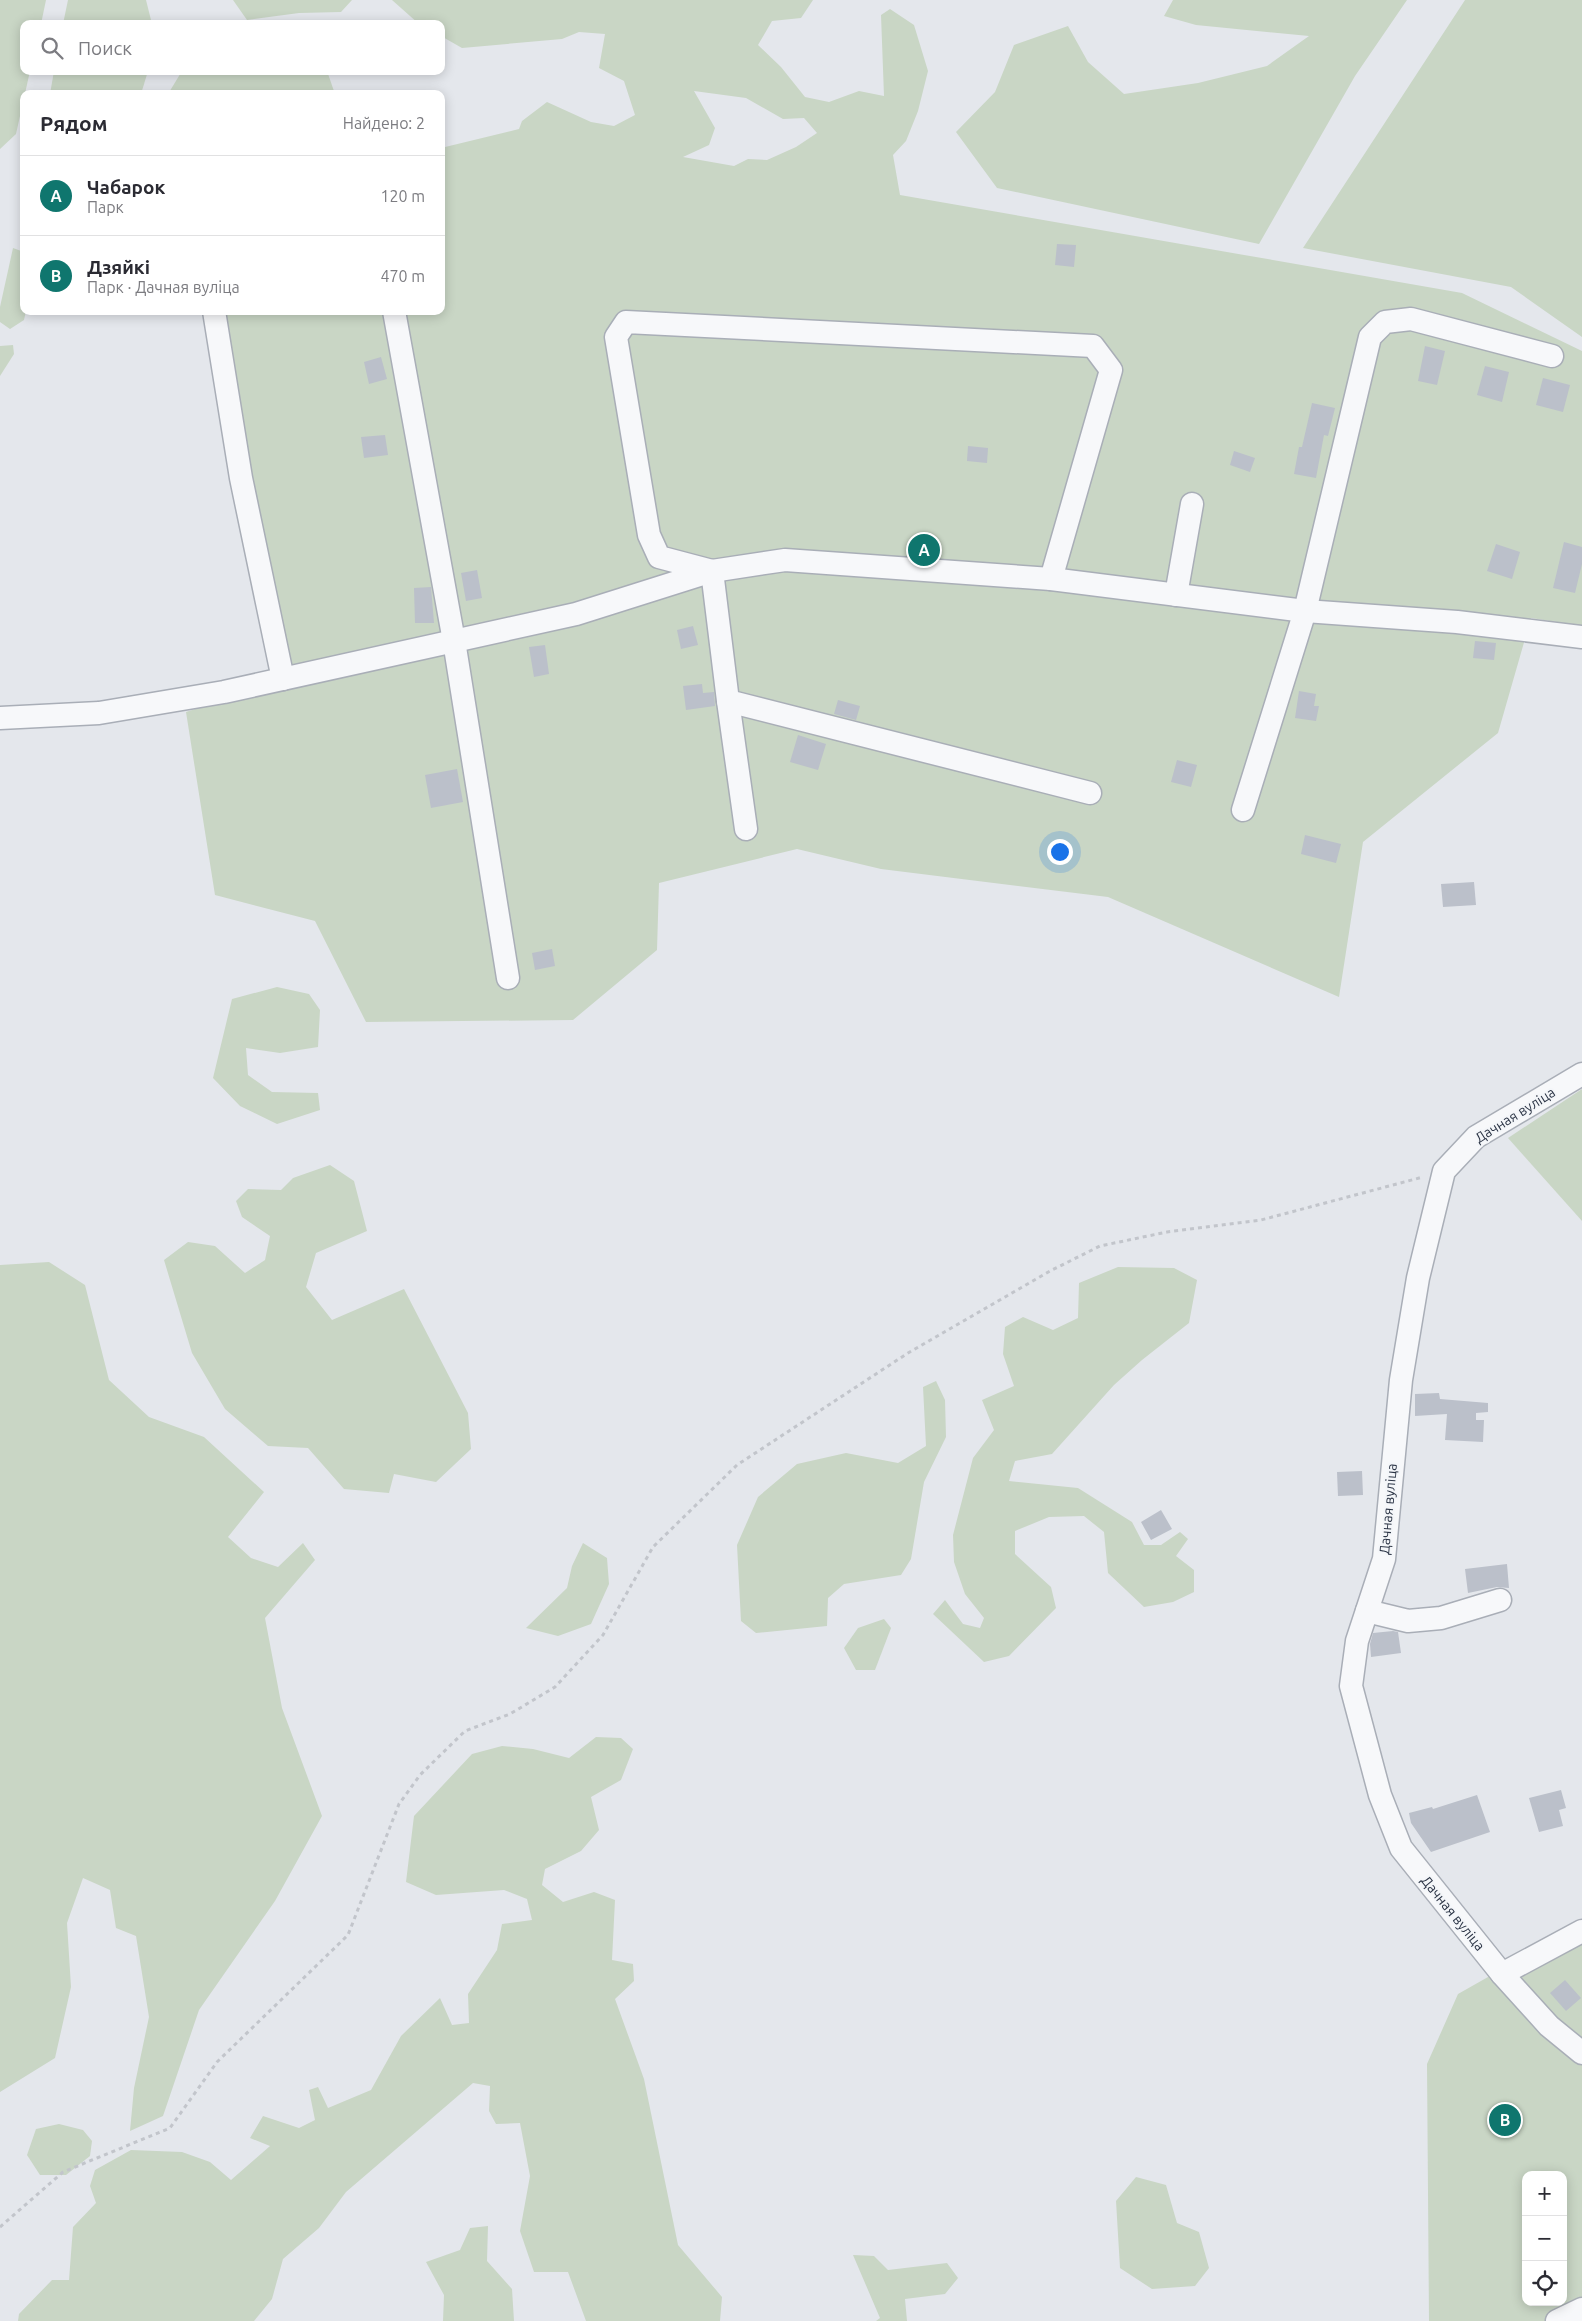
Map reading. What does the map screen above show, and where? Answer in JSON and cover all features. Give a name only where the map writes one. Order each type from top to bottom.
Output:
[{"type":"street","points":[[215,315],[241,478],[282,679]]},
{"type":"street","points":[[395,315],[454,641],[508,978]]},
{"type":"street","points":[[1242,810],[1304,611],[1370,337],[1385,322],[1411,319],[1552,356]]},
{"type":"street","points":[[712,571],[659,557],[648,535],[616,337],[626,322],[1094,346],[1111,370],[1051,579]]},
{"type":"street","points":[[1176,595],[1192,504]]},
{"type":"street","points":[[0,718],[99,713],[224,692],[576,614],[712,571],[785,560],[1051,579],[1304,611],[1457,622],[1582,637]]},
{"type":"street","points":[[712,571],[746,829]]},
{"type":"street","points":[[728,701],[1090,793]]},
{"type":"street","name":"Дачная вуліца","points":[[1582,1074],[1476,1137],[1444,1171],[1418,1278],[1401,1380],[1384,1559],[1357,1641],[1351,1686],[1380,1795],[1402,1848],[1502,1974],[1549,2026],[1582,2054]]},
{"type":"street","points":[[1367,1611],[1408,1621],[1440,1618],[1500,1600]]},
{"type":"street","points":[[1502,1974],[1582,1931]]},
{"type":"street","points":[[1556,2321],[1582,2309]]},
{"type":"path","points":[[0,2227],[63,2172],[170,2128],[217,2062],[348,1935],[399,1804],[420,1775],[465,1731],[510,1714],[555,1687],[603,1635],[654,1548],[738,1464],[908,1352],[1050,1270],[1100,1246],[1167,1232],[1261,1220],[1444,1171]]},
{"type":"green space","points":[[0,0],[46,0],[42,20],[20,20],[20,75],[29,75],[26,90],[20,90],[20,116],[16,134],[0,149]]},
{"type":"green space","points":[[68,0],[146,0],[151,20],[64,20]]},
{"type":"green space","points":[[233,0],[352,0],[341,12],[299,13],[247,20]]},
{"type":"green space","points":[[392,0],[813,0],[801,18],[772,21],[758,45],[781,67],[805,97],[829,102],[859,91],[884,96],[881,15],[890,9],[914,25],[928,71],[918,111],[906,141],[893,155],[900,195],[1462,293],[1582,351],[1582,626],[1531,618],[1498,733],[1363,842],[1339,997],[1108,897],[881,869],[797,849],[659,883],[657,950],[573,1020],[366,1022],[315,921],[215,895],[186,712],[293,677],[251,481],[227,315],[445,315],[445,147],[519,129],[522,121],[547,102],[591,122],[614,126],[635,115],[624,81],[599,68],[605,34],[579,32],[562,39],[462,48],[445,38],[445,20],[414,20]],"holes":[[[694,91],[746,98],[783,119],[804,118],[817,133],[796,147],[767,160],[748,159],[734,166],[683,157],[709,145],[715,128]]]},
{"type":"green space","points":[[1173,0],[1407,0],[1355,76],[1259,244],[997,188],[956,132],[995,92],[1014,45],[1068,26],[1088,62],[1124,94],[1198,83],[1267,66],[1309,36],[1196,25],[1164,16]]},
{"type":"green space","points":[[1465,0],[1582,0],[1582,337],[1511,287],[1303,248]]},
{"type":"green space","points":[[53,75],[147,75],[142,90],[51,90]]},
{"type":"green space","points":[[180,75],[328,75],[334,90],[170,90]]},
{"type":"green space","points":[[13,248],[20,251],[20,315],[25,315],[24,320],[10,329],[0,322],[0,307]]},
{"type":"green space","points":[[13,345],[14,354],[0,376],[0,346]]},
{"type":"green space","points":[[277,987],[309,994],[320,1010],[318,1047],[280,1053],[246,1048],[248,1075],[272,1092],[318,1093],[320,1110],[277,1124],[240,1106],[213,1078],[232,999]]},
{"type":"green space","points":[[1582,1089],[1582,1221],[1508,1138]]},
{"type":"green space","points":[[330,1165],[354,1181],[367,1231],[316,1253],[306,1287],[332,1320],[404,1289],[468,1413],[471,1449],[436,1482],[394,1474],[389,1493],[344,1489],[308,1448],[268,1446],[225,1409],[192,1353],[164,1260],[188,1242],[215,1246],[245,1273],[265,1260],[270,1236],[242,1217],[236,1201],[248,1189],[281,1190],[293,1178]]},
{"type":"green space","points":[[49,1262],[85,1285],[109,1380],[149,1417],[204,1437],[264,1492],[228,1537],[251,1558],[278,1567],[303,1543],[315,1560],[265,1618],[282,1708],[322,1816],[275,1901],[199,2010],[163,2116],[130,2131],[134,2088],[149,2017],[136,1936],[116,1928],[110,1890],[83,1878],[67,1923],[71,1987],[55,2058],[0,2092],[0,1265]]},
{"type":"green space","points":[[1118,1267],[1174,1268],[1197,1280],[1189,1323],[1114,1385],[1052,1454],[1015,1461],[1009,1481],[1078,1488],[1132,1522],[1144,1545],[1161,1545],[1180,1532],[1188,1539],[1176,1556],[1194,1570],[1194,1592],[1173,1602],[1144,1607],[1108,1573],[1104,1532],[1084,1516],[1049,1517],[1015,1531],[1015,1554],[1051,1587],[1056,1608],[1009,1656],[984,1662],[933,1614],[945,1600],[963,1624],[980,1628],[984,1618],[965,1594],[954,1562],[953,1535],[973,1458],[994,1430],[982,1400],[1014,1386],[1003,1354],[1005,1327],[1023,1317],[1053,1330],[1078,1318],[1079,1283]]},
{"type":"green space","points":[[936,1381],[945,1400],[946,1437],[924,1482],[911,1559],[901,1575],[844,1584],[828,1598],[827,1626],[756,1633],[741,1621],[737,1545],[758,1497],[797,1464],[846,1453],[898,1463],[926,1446],[923,1387]]},
{"type":"green space","points":[[583,1543],[607,1558],[609,1584],[591,1624],[558,1636],[526,1628],[567,1588],[572,1566]]},
{"type":"green space","points":[[884,1619],[891,1628],[875,1670],[856,1670],[844,1648],[858,1628]]},
{"type":"green space","points":[[596,1737],[621,1738],[633,1749],[621,1780],[591,1797],[599,1830],[581,1851],[545,1869],[542,1885],[563,1902],[594,1892],[615,1900],[612,1960],[633,1964],[634,1981],[615,1999],[644,2079],[678,2245],[722,2297],[720,2321],[586,2321],[568,2272],[534,2272],[520,2231],[530,2176],[520,2123],[496,2124],[489,2111],[490,2086],[473,2083],[346,2192],[319,2228],[283,2259],[272,2299],[254,2321],[18,2321],[19,2314],[52,2280],[69,2280],[73,2227],[96,2203],[90,2186],[95,2170],[131,2150],[182,2152],[210,2162],[231,2180],[270,2146],[250,2138],[263,2116],[299,2128],[315,2120],[309,2090],[318,2087],[328,2108],[371,2090],[401,2036],[440,1998],[452,2025],[469,2023],[468,1994],[497,1950],[502,1924],[532,1920],[527,1899],[504,1890],[436,1895],[406,1882],[414,1816],[472,1754],[502,1746],[533,1749],[569,1758]]},
{"type":"green space","points":[[1582,1924],[1582,2321],[1429,2321],[1427,2064],[1458,1994]]},
{"type":"green space","points":[[59,2124],[83,2130],[92,2141],[90,2156],[66,2175],[40,2175],[27,2155],[36,2129]]},
{"type":"green space","points":[[1136,2177],[1166,2185],[1177,2223],[1199,2232],[1209,2268],[1195,2286],[1152,2289],[1120,2268],[1116,2201]]},
{"type":"green space","points":[[488,2226],[487,2261],[512,2289],[514,2321],[443,2321],[444,2295],[426,2262],[460,2250],[470,2228]]},
{"type":"green space","points":[[853,2255],[874,2256],[888,2270],[947,2263],[958,2278],[945,2294],[905,2299],[907,2321],[876,2321],[880,2318]]},
{"type":"building","points":[[1057,244],[1076,245],[1074,267],[1055,265]]},
{"type":"building","points":[[1425,346],[1445,351],[1437,385],[1418,381]]},
{"type":"building","points":[[381,357],[387,379],[369,384],[364,362]]},
{"type":"building","points":[[1485,366],[1509,372],[1502,402],[1477,395]]},
{"type":"building","points":[[1543,378],[1570,385],[1563,412],[1536,405]]},
{"type":"building","points":[[1312,403],[1335,408],[1328,436],[1324,435],[1316,478],[1294,474],[1299,447],[1302,447]]},
{"type":"building","points":[[385,435],[388,455],[364,458],[361,437]]},
{"type":"building","points":[[968,446],[988,448],[987,463],[967,461]]},
{"type":"building","points":[[1234,451],[1255,458],[1250,472],[1230,465]]},
{"type":"building","points":[[1564,542],[1582,547],[1582,564],[1575,593],[1553,588]]},
{"type":"building","points":[[1496,544],[1520,552],[1512,579],[1487,571]]},
{"type":"building","points":[[477,570],[482,598],[466,601],[461,573]]},
{"type":"building","points":[[431,587],[434,623],[415,623],[414,588]]},
{"type":"building","points":[[693,626],[698,645],[681,649],[677,630]]},
{"type":"building","points":[[1475,641],[1496,643],[1494,660],[1473,658]]},
{"type":"building","points":[[545,645],[549,674],[534,677],[529,647]]},
{"type":"building","points":[[702,684],[703,693],[714,692],[715,706],[686,710],[683,686]]},
{"type":"building","points":[[1299,691],[1316,694],[1314,706],[1319,706],[1316,721],[1295,718]]},
{"type":"building","points":[[838,700],[860,706],[856,720],[834,714]]},
{"type":"building","points":[[798,735],[826,744],[818,770],[790,762]]},
{"type":"building","points":[[1177,760],[1197,765],[1191,787],[1171,782]]},
{"type":"building","points":[[457,769],[463,802],[431,808],[425,775]]},
{"type":"building","points":[[1305,835],[1341,844],[1336,863],[1301,854]]},
{"type":"building","points":[[1474,882],[1476,905],[1443,907],[1441,884]]},
{"type":"building","points":[[552,949],[555,966],[535,970],[532,953]]},
{"type":"building","points":[[1439,1393],[1440,1399],[1488,1403],[1488,1412],[1476,1413],[1476,1420],[1484,1420],[1483,1442],[1445,1440],[1447,1414],[1415,1416],[1415,1394]]},
{"type":"building","points":[[1362,1471],[1363,1495],[1338,1496],[1337,1472]]},
{"type":"building","points":[[1161,1510],[1172,1529],[1151,1540],[1141,1522]]},
{"type":"building","points":[[1507,1564],[1509,1588],[1497,1587],[1468,1593],[1465,1569]]},
{"type":"building","points":[[1398,1632],[1401,1653],[1371,1657],[1370,1644],[1373,1633]]},
{"type":"building","points":[[1561,1790],[1566,1808],[1559,1810],[1563,1826],[1539,1832],[1529,1798]]},
{"type":"building","points":[[1477,1795],[1490,1832],[1431,1852],[1411,1823],[1409,1813],[1432,1807],[1433,1809]]},
{"type":"building","points":[[1565,1980],[1581,1998],[1566,2011],[1550,1993]]},
{"type":"place","name":"Чабарок","points":[[924,550]]},
{"type":"place","name":"Дзяйкі","points":[[1505,2120]]}]
